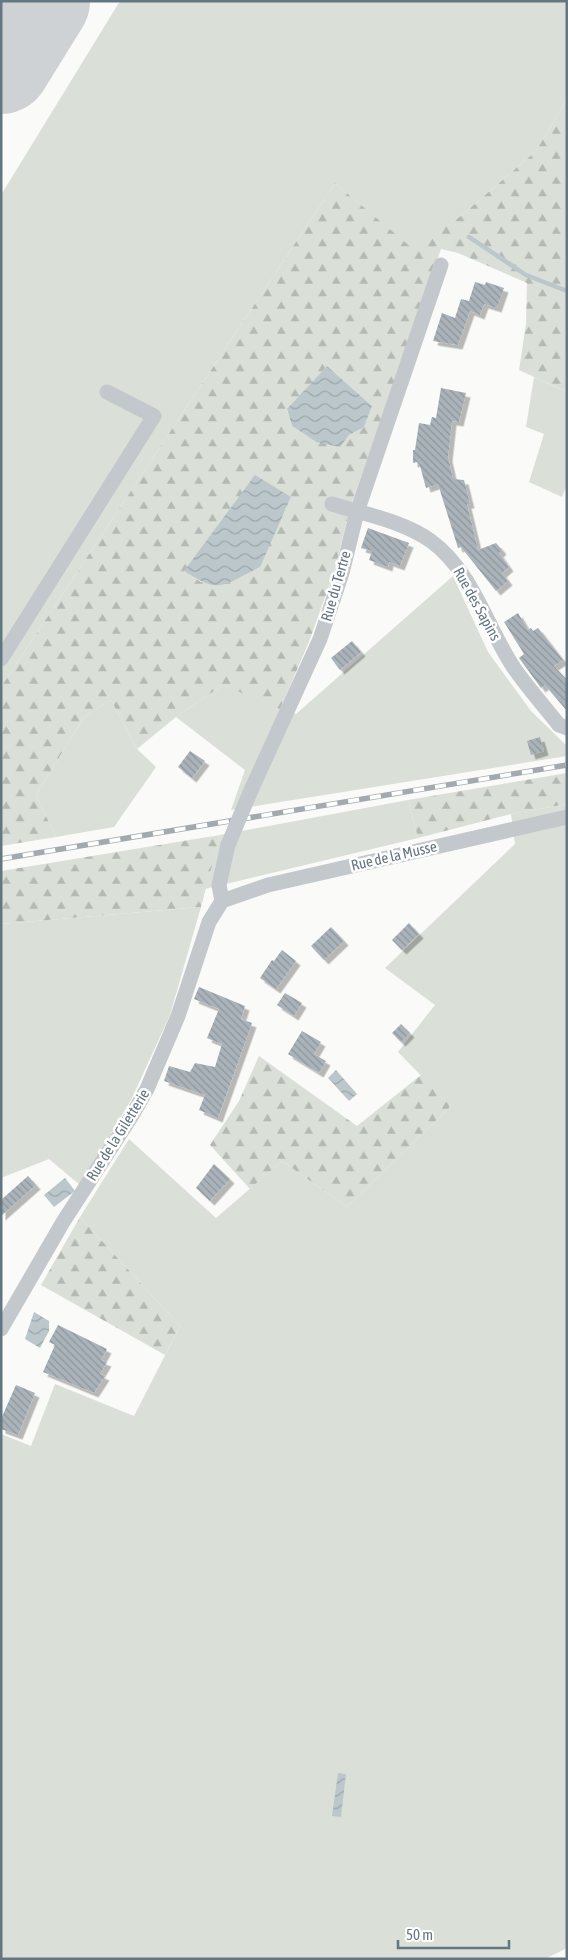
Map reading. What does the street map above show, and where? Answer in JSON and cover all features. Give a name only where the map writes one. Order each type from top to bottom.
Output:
[{"type":"street","name":"Rue du Tertre","points":[[222,901],[219,885],[228,845],[320,639],[342,573],[357,512],[441,266]]},
{"type":"street","points":[[1,659],[154,416],[106,392]]},
{"type":"street","name":"Rue des Sapins","points":[[332,504],[412,531],[430,540],[450,557],[464,578],[514,668],[559,725],[567,728]]},
{"type":"street","name":"Rue de la Musse","points":[[222,901],[268,885],[567,817]]},
{"type":"street","name":"Rue de la Giletterie","points":[[1,1329],[63,1222],[147,1089],[178,1016],[209,922],[222,901]]},
{"type":"green space","points":[[120,1],[567,1],[567,99],[536,151],[461,216],[412,249],[335,183],[1,687],[1,195]]},
{"type":"green space","points":[[567,99],[567,392],[519,370],[526,324],[527,283],[458,253],[441,249],[351,505],[334,572],[309,642],[280,709],[223,685],[176,717],[137,749],[111,700],[84,717],[36,795],[56,837],[1,846],[1,687],[335,183],[412,248],[461,216],[536,151]],"holes":[[[327,366],[372,406],[364,427],[349,435],[316,442],[292,426],[287,410]],[[291,497],[284,513],[201,582],[184,571]]]},
{"type":"green space","points":[[534,377],[567,392],[567,485],[562,497],[529,482],[544,434],[526,427]]},
{"type":"green space","points":[[453,576],[488,652],[531,711],[567,746],[567,756],[231,810],[245,770],[176,717],[223,685],[296,714]]},
{"type":"green space","points":[[111,700],[137,749],[156,767],[114,827],[56,837],[36,795],[84,717]]},
{"type":"green space","points":[[567,773],[567,804],[511,814],[418,838],[408,800]]},
{"type":"green space","points":[[408,800],[418,838],[205,889],[220,835]]},
{"type":"green space","points":[[567,804],[567,1948],[545,1959],[1,1959],[1,1434],[31,1446],[55,1384],[134,1416],[180,1326],[80,1217],[129,1139],[216,1218],[282,1161],[347,1207],[451,1106],[398,1052],[435,1005],[385,968],[515,844],[511,814]]},
{"type":"green space","points":[[220,835],[201,907],[1,924],[1,871]]},
{"type":"green space","points":[[201,907],[170,1015],[131,1100],[80,1185],[49,1159],[1,1178],[1,924]]},
{"type":"green space","points":[[259,1056],[357,1126],[421,1075],[451,1106],[347,1207],[282,1161],[250,1189],[210,1145],[239,1101]]},
{"type":"green space","points":[[80,1217],[180,1326],[165,1355],[41,1285]]},
{"type":"water","points":[[327,366],[372,406],[364,427],[349,435],[340,447],[316,442],[292,426],[287,409]]},
{"type":"water","points":[[255,475],[291,497],[260,567],[222,585],[206,583],[184,571]]},
{"type":"water","points":[[336,1070],[357,1094],[349,1101],[328,1078]]},
{"type":"water","points":[[65,1178],[75,1191],[54,1207],[44,1195]]},
{"type":"water","points":[[34,1312],[49,1321],[49,1331],[40,1348],[25,1339]]},
{"type":"water","points":[[338,1773],[346,1774],[341,1817],[332,1816]]},
{"type":"building","points":[[475,282],[485,285],[486,282],[504,288],[497,308],[484,304],[480,315],[470,311],[458,345],[433,341],[442,313],[455,318],[461,299],[469,301]]},
{"type":"building","points":[[441,388],[466,393],[459,422],[452,421],[448,457],[453,479],[464,480],[470,504],[467,504],[478,550],[496,543],[502,550],[499,553],[509,567],[502,573],[508,581],[496,591],[461,547],[458,548],[438,484],[426,488],[420,466],[417,462],[413,463],[413,450],[415,450],[419,423],[430,425],[432,417],[436,418]]},
{"type":"building","points":[[368,528],[409,543],[400,566],[389,562],[388,567],[369,560],[372,551],[361,548]]},
{"type":"building","points":[[518,613],[528,630],[531,628],[533,631],[538,628],[563,660],[554,666],[567,680],[567,711],[545,685],[541,688],[519,658],[524,654],[504,622]]},
{"type":"building","points":[[352,641],[361,652],[340,670],[331,658]]},
{"type":"building","points":[[540,737],[544,751],[531,755],[527,741]]},
{"type":"building","points":[[190,751],[205,761],[192,778],[178,767]]},
{"type":"building","points":[[409,923],[419,934],[402,950],[392,940]]},
{"type":"building","points":[[331,927],[344,941],[324,960],[311,946]]},
{"type":"building","points":[[282,950],[296,961],[276,989],[260,978],[272,960],[274,961]]},
{"type":"building","points":[[199,987],[245,1006],[241,1019],[252,1023],[218,1118],[199,1110],[205,1095],[164,1081],[169,1066],[190,1072],[195,1063],[215,1067],[222,1044],[207,1038],[219,1009],[194,999]]},
{"type":"building","points":[[285,993],[302,1003],[294,1016],[277,1005]]},
{"type":"building","points":[[401,1024],[410,1033],[401,1042],[392,1033]]},
{"type":"building","points":[[302,1031],[321,1042],[314,1054],[326,1061],[319,1073],[288,1054]]},
{"type":"building","points":[[214,1164],[230,1179],[210,1201],[196,1188]]},
{"type":"building","points":[[28,1176],[36,1185],[1,1216],[1,1200]]},
{"type":"building","points":[[58,1325],[107,1349],[101,1360],[107,1362],[100,1374],[105,1376],[94,1393],[43,1372],[55,1345],[49,1342]]},
{"type":"building","points":[[16,1385],[35,1393],[18,1435],[1,1429],[1,1419]]},
{"type":"waterway","points":[[469,237],[526,275],[567,291]]},
{"type":"runway","points":[[1,64],[40,1]]},
{"type":"railway","points":[[1,859],[567,765]]}]
